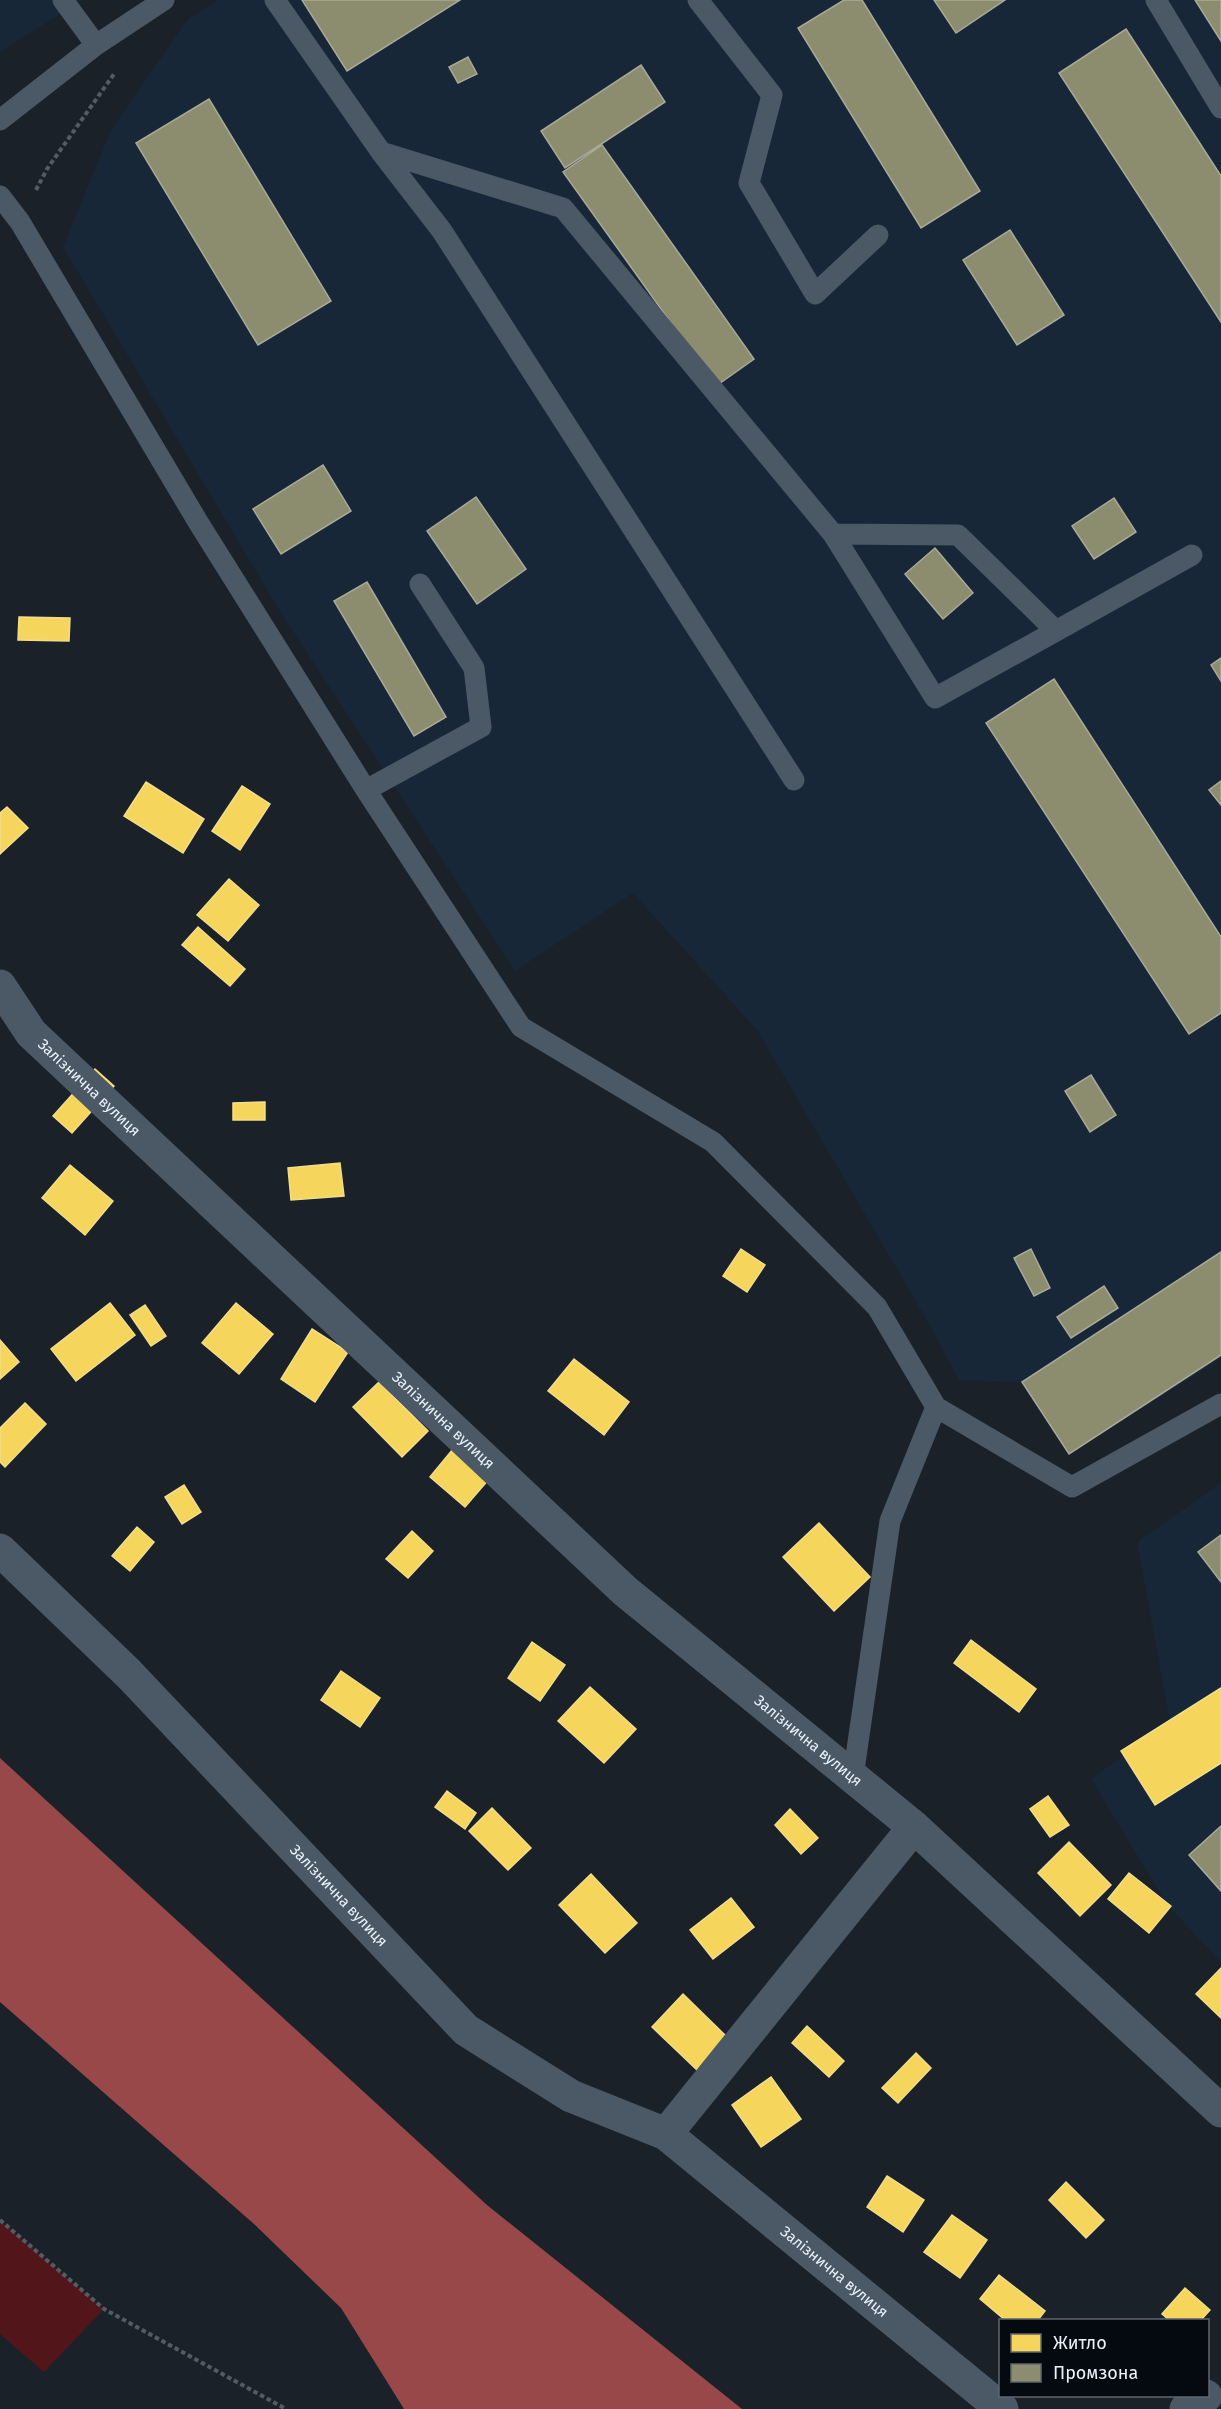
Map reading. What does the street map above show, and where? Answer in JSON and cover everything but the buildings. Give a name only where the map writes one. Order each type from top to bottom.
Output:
[{"type":"street","name":"Залізнична вулиця","points":[[0,986],[31,1033],[624,1591],[914,1827],[1221,2111]]},
{"type":"street","name":"Залізнична вулиця","points":[[0,1550],[129,1674],[466,2030],[570,2096],[666,2134],[1002,2409]]},
{"type":"street","points":[[666,2134],[914,1827]]},
{"type":"street","points":[[1186,2409],[1204,2397]]},
{"type":"lane","points":[[63,0],[96,45]]},
{"type":"lane","points":[[0,120],[96,45],[164,0]]},
{"type":"lane","points":[[275,0],[381,152],[442,231],[794,780]]},
{"type":"lane","points":[[698,0],[772,95],[749,183],[815,294],[878,235]]},
{"type":"lane","points":[[1156,0],[1221,108]]},
{"type":"lane","points":[[381,152],[563,208],[834,534],[935,698],[1192,555]]},
{"type":"lane","points":[[0,196],[20,222],[198,522],[366,790],[521,1027],[713,1142],[877,1307],[936,1407],[1071,1487],[1221,1404]]},
{"type":"lane","points":[[834,534],[958,535],[1056,631]]},
{"type":"lane","points":[[366,790],[481,728],[474,668],[420,584]]},
{"type":"lane","points":[[853,1777],[890,1521],[936,1407]]},
{"type":"path","points":[[47,169],[120,66]]},
{"type":"path","points":[[0,2220],[104,2309],[286,2409]]},
{"type":"shaded area","points":[[0,0],[82,0],[0,52]]},
{"type":"shaded area","points":[[218,0],[1221,0],[1221,1359],[1069,1454],[1022,1382],[959,1380],[921,1310],[757,1030],[633,893],[515,971],[281,613],[63,247],[111,130],[187,20]]},
{"type":"shaded area","points":[[1221,1483],[1221,1962],[1168,1906],[1091,1779],[1170,1722],[1137,1542]]},
{"type":"shaded area","points":[[0,1758],[487,2205],[742,2409],[404,2409],[341,2308],[254,2224],[0,2002]]},
{"type":"shaded area","points":[[0,2220],[104,2309],[44,2372],[0,2334]]}]
